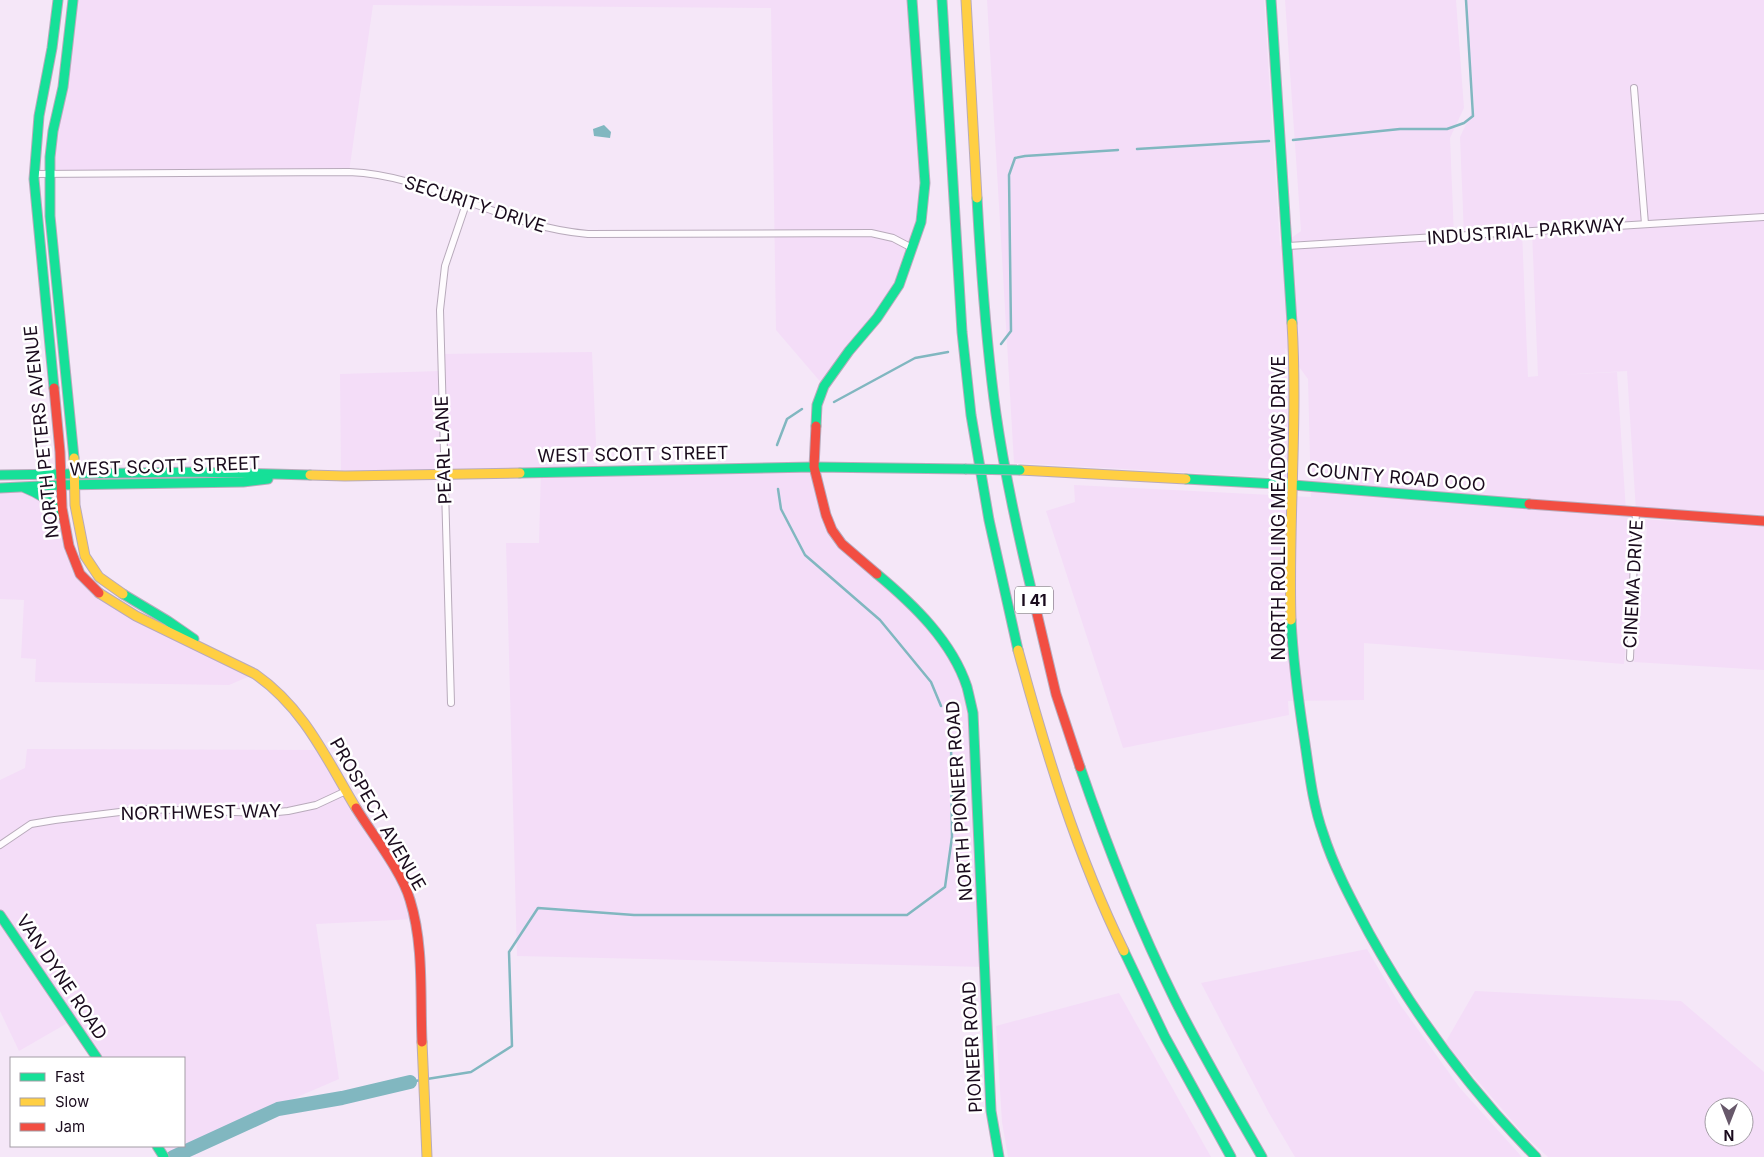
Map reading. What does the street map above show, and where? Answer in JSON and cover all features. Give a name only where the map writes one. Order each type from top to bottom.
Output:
[{"type":"main road","name":"NORTH PETERS AVENUE","points":[[58,0],[52,48],[39,116],[34,174],[64,518],[69,546],[80,574],[101,595],[136,616],[217,655]]},
{"type":"main road","name":"NORTH PETERS AVENUE","points":[[72,0],[63,87],[53,131],[49,174],[50,216],[73,443],[74,505],[85,556],[99,577],[113,588],[168,621],[217,655]]},
{"type":"main road","name":"NORTH PIONEER ROAD","points":[[912,0],[925,183],[921,222],[899,285],[877,318],[849,351],[824,386],[817,405],[814,467],[826,515],[832,530],[842,544],[923,616],[954,657],[966,683],[973,713],[984,936]]},
{"type":"main road","name":"I 41","points":[[942,0],[962,332],[971,415],[989,520],[1015,640],[1035,713],[1074,833],[1108,919],[1165,1037],[1231,1157]]},
{"type":"main road","name":"I 41","points":[[966,0],[980,256],[997,414],[1015,520],[1060,707],[1101,824],[1163,975],[1188,1027],[1262,1157]]},
{"type":"main road","name":"NORTH ROLLING MEADOWS DRIVE","points":[[1271,0],[1288,246],[1294,399],[1291,610],[1296,690],[1309,776],[1318,818],[1340,879],[1382,957],[1417,1014],[1474,1091],[1536,1157]]},
{"type":"main road","name":"WEST SCOTT STREET","points":[[0,475],[194,472],[301,476],[814,467],[965,469]]},
{"type":"main road","name":"COUNTY ROAD OOO","points":[[965,469],[1020,470],[1293,485],[1764,521]]},
{"type":"main road","name":"WEST SCOTT STREET","points":[[0,488],[243,482],[301,476]]},
{"type":"main road","points":[[23,487],[49,500],[64,518]]},
{"type":"main road","name":"PROSPECT AVENUE","points":[[217,655],[263,679],[286,699],[304,720],[399,876],[408,894],[418,935],[420,955],[427,1157]]},
{"type":"main road","name":"VAN DYNE ROAD","points":[[0,914],[96,1057]]},
{"type":"main road","name":"PIONEER ROAD","points":[[984,936],[991,1111],[999,1157]]},
{"type":"street","points":[[1634,88],[1645,224]]},
{"type":"street","name":"SECURITY DRIVE","points":[[34,174],[375,173],[399,179],[542,226],[578,233],[871,233],[893,238],[912,248]]},
{"type":"street","name":"PEARL LANE","points":[[451,703],[440,295],[447,259],[466,201]]},
{"type":"street","name":"INDUSTRIAL PARKWAY","points":[[1288,246],[1764,217]]},
{"type":"street","name":"CINEMA DRIVE","points":[[1630,658],[1636,511]]},
{"type":"street","name":"NORTHWEST WAY","points":[[0,845],[32,824],[55,820],[144,809],[267,813],[288,811],[316,805],[346,791]]},
{"type":"shaded area","points":[[77,0],[912,0],[925,194],[904,272],[824,386],[776,330],[771,8],[373,5],[349,172],[49,174],[73,3],[77,3]]},
{"type":"shaded area","points":[[987,0],[1264,0],[1280,246],[1301,231],[1285,0],[1456,0],[1464,108],[1450,138],[1454,236],[1464,235],[1460,137],[1474,107],[1466,0],[1764,0],[1764,521],[1636,511],[1627,371],[1559,375],[1617,372],[1626,512],[1637,529],[1624,664],[1364,643],[1364,700],[1288,701],[1289,715],[1123,748],[1046,511],[1075,502],[1074,485],[1311,497],[1308,379],[1285,348],[1288,418],[1287,478],[1014,463]],"holes":[[[1532,231],[1538,376],[1528,377],[1522,232]]]},
{"type":"shaded area","points":[[592,352],[597,466],[618,471],[814,467],[832,530],[935,631],[971,702],[985,967],[517,956],[506,543],[539,543],[541,468],[341,475],[340,374],[441,371],[441,354]]},
{"type":"shaded area","points":[[23,487],[59,512],[80,574],[101,595],[255,674],[229,685],[35,682],[36,659],[21,658],[24,600],[0,599],[0,488]]},
{"type":"shaded area","points":[[1641,519],[1764,527],[1764,670],[1634,662],[1647,528]]},
{"type":"shaded area","points":[[27,749],[321,750],[387,857],[415,919],[316,924],[339,1079],[185,1146],[185,1057],[96,1057],[71,1021],[19,1051],[0,1011],[0,780],[25,768]]},
{"type":"shaded area","points":[[1367,949],[1399,1003],[1460,1088],[1522,1157],[1295,1157],[1269,1113],[1201,983]]},
{"type":"shaded area","points":[[1475,991],[1681,1001],[1764,1072],[1764,1157],[1548,1157],[1526,1137],[1445,1043]]},
{"type":"shaded area","points":[[1119,993],[1211,1157],[1008,1157],[1002,1122],[996,1026]]},
{"type":"shaded area","points":[[158,1147],[182,1147],[163,1155]]},
{"type":"water","points":[[604,125],[611,132],[610,138],[594,136],[593,129]]},
{"type":"waterway","points":[[1293,140],[1400,129],[1447,129],[1464,123],[1473,116],[1466,0]]},
{"type":"waterway","points":[[1137,149],[1269,141]]},
{"type":"waterway","points":[[1001,344],[1011,331],[1009,175],[1015,158],[1118,150]]},
{"type":"waterway","points":[[834,402],[915,358],[948,352]]},
{"type":"waterway","points":[[777,445],[787,419],[802,409]]},
{"type":"waterway","points":[[778,489],[781,509],[805,555],[880,620],[931,682],[941,706]]},
{"type":"waterway","points":[[427,1079],[471,1072],[512,1046],[509,952],[538,908],[634,915],[907,915],[945,887],[952,837],[951,739],[948,731]]},
{"type":"waterway","points":[[410,1082],[421,1080]]},
{"type":"waterway","points":[[173,1157],[278,1109],[342,1098],[410,1082]]},
{"type":"traffic: fast","points":[[54,388],[34,179],[39,116],[52,48],[58,0]]},
{"type":"traffic: fast","points":[[73,0],[63,87],[53,131],[50,157],[50,216],[74,458]]},
{"type":"traffic: fast","points":[[816,426],[817,405],[824,386],[849,351],[877,318],[899,285],[921,222],[925,183],[912,0]]},
{"type":"traffic: fast","points":[[942,0],[962,332],[971,415],[989,520],[1018,650]]},
{"type":"traffic: fast","points":[[1271,0],[1292,323]]},
{"type":"traffic: fast","points":[[977,198],[984,306],[996,414],[1013,508],[1034,601]]},
{"type":"traffic: fast","points":[[520,473],[814,467],[965,469]]},
{"type":"traffic: fast","points":[[965,469],[1020,470]]},
{"type":"traffic: fast","points":[[0,475],[195,472],[310,475]]},
{"type":"traffic: fast","points":[[0,488],[243,482],[268,479]]},
{"type":"traffic: fast","points":[[1186,479],[1293,485],[1529,504]]},
{"type":"traffic: fast","points":[[25,488],[46,499],[62,516]]},
{"type":"traffic: fast","points":[[877,574],[930,624],[952,654],[967,687],[973,713],[991,1111],[999,1157]]},
{"type":"traffic: fast","points":[[123,594],[194,639]]},
{"type":"traffic: fast","points":[[1291,620],[1298,693],[1313,797],[1327,846],[1338,872],[1369,933],[1405,994],[1425,1023],[1466,1079],[1536,1157]]},
{"type":"traffic: fast","points":[[1080,767],[1124,885],[1161,972],[1217,1079],[1262,1157]]},
{"type":"traffic: fast","points":[[0,915],[96,1057]]},
{"type":"traffic: fast","points":[[1124,951],[1165,1037],[1231,1157]]},
{"type":"traffic: fast","points":[[158,1147],[164,1157]]},
{"type":"traffic: slow","points":[[966,0],[977,198]]},
{"type":"traffic: slow","points":[[1291,620],[1290,583],[1294,434],[1292,323]]},
{"type":"traffic: slow","points":[[74,458],[75,505],[85,556],[99,577],[123,594]]},
{"type":"traffic: slow","points":[[1020,470],[1186,479]]},
{"type":"traffic: slow","points":[[310,475],[520,473]]},
{"type":"traffic: slow","points":[[99,593],[136,616],[255,674],[272,687],[301,718],[313,735],[356,808]]},
{"type":"traffic: slow","points":[[1018,650],[1051,765],[1077,841],[1124,951]]},
{"type":"traffic: slow","points":[[422,1042],[427,1157]]},
{"type":"traffic: jam","points":[[54,388],[60,452],[62,508],[69,546],[80,574],[99,593]]},
{"type":"traffic: jam","points":[[816,426],[814,467],[826,515],[832,530],[842,544],[877,574]]},
{"type":"traffic: jam","points":[[1529,504],[1764,521]]},
{"type":"traffic: jam","points":[[1034,601],[1056,694],[1080,767]]},
{"type":"traffic: jam","points":[[356,808],[394,865],[410,900],[418,935],[422,1042]]}]
